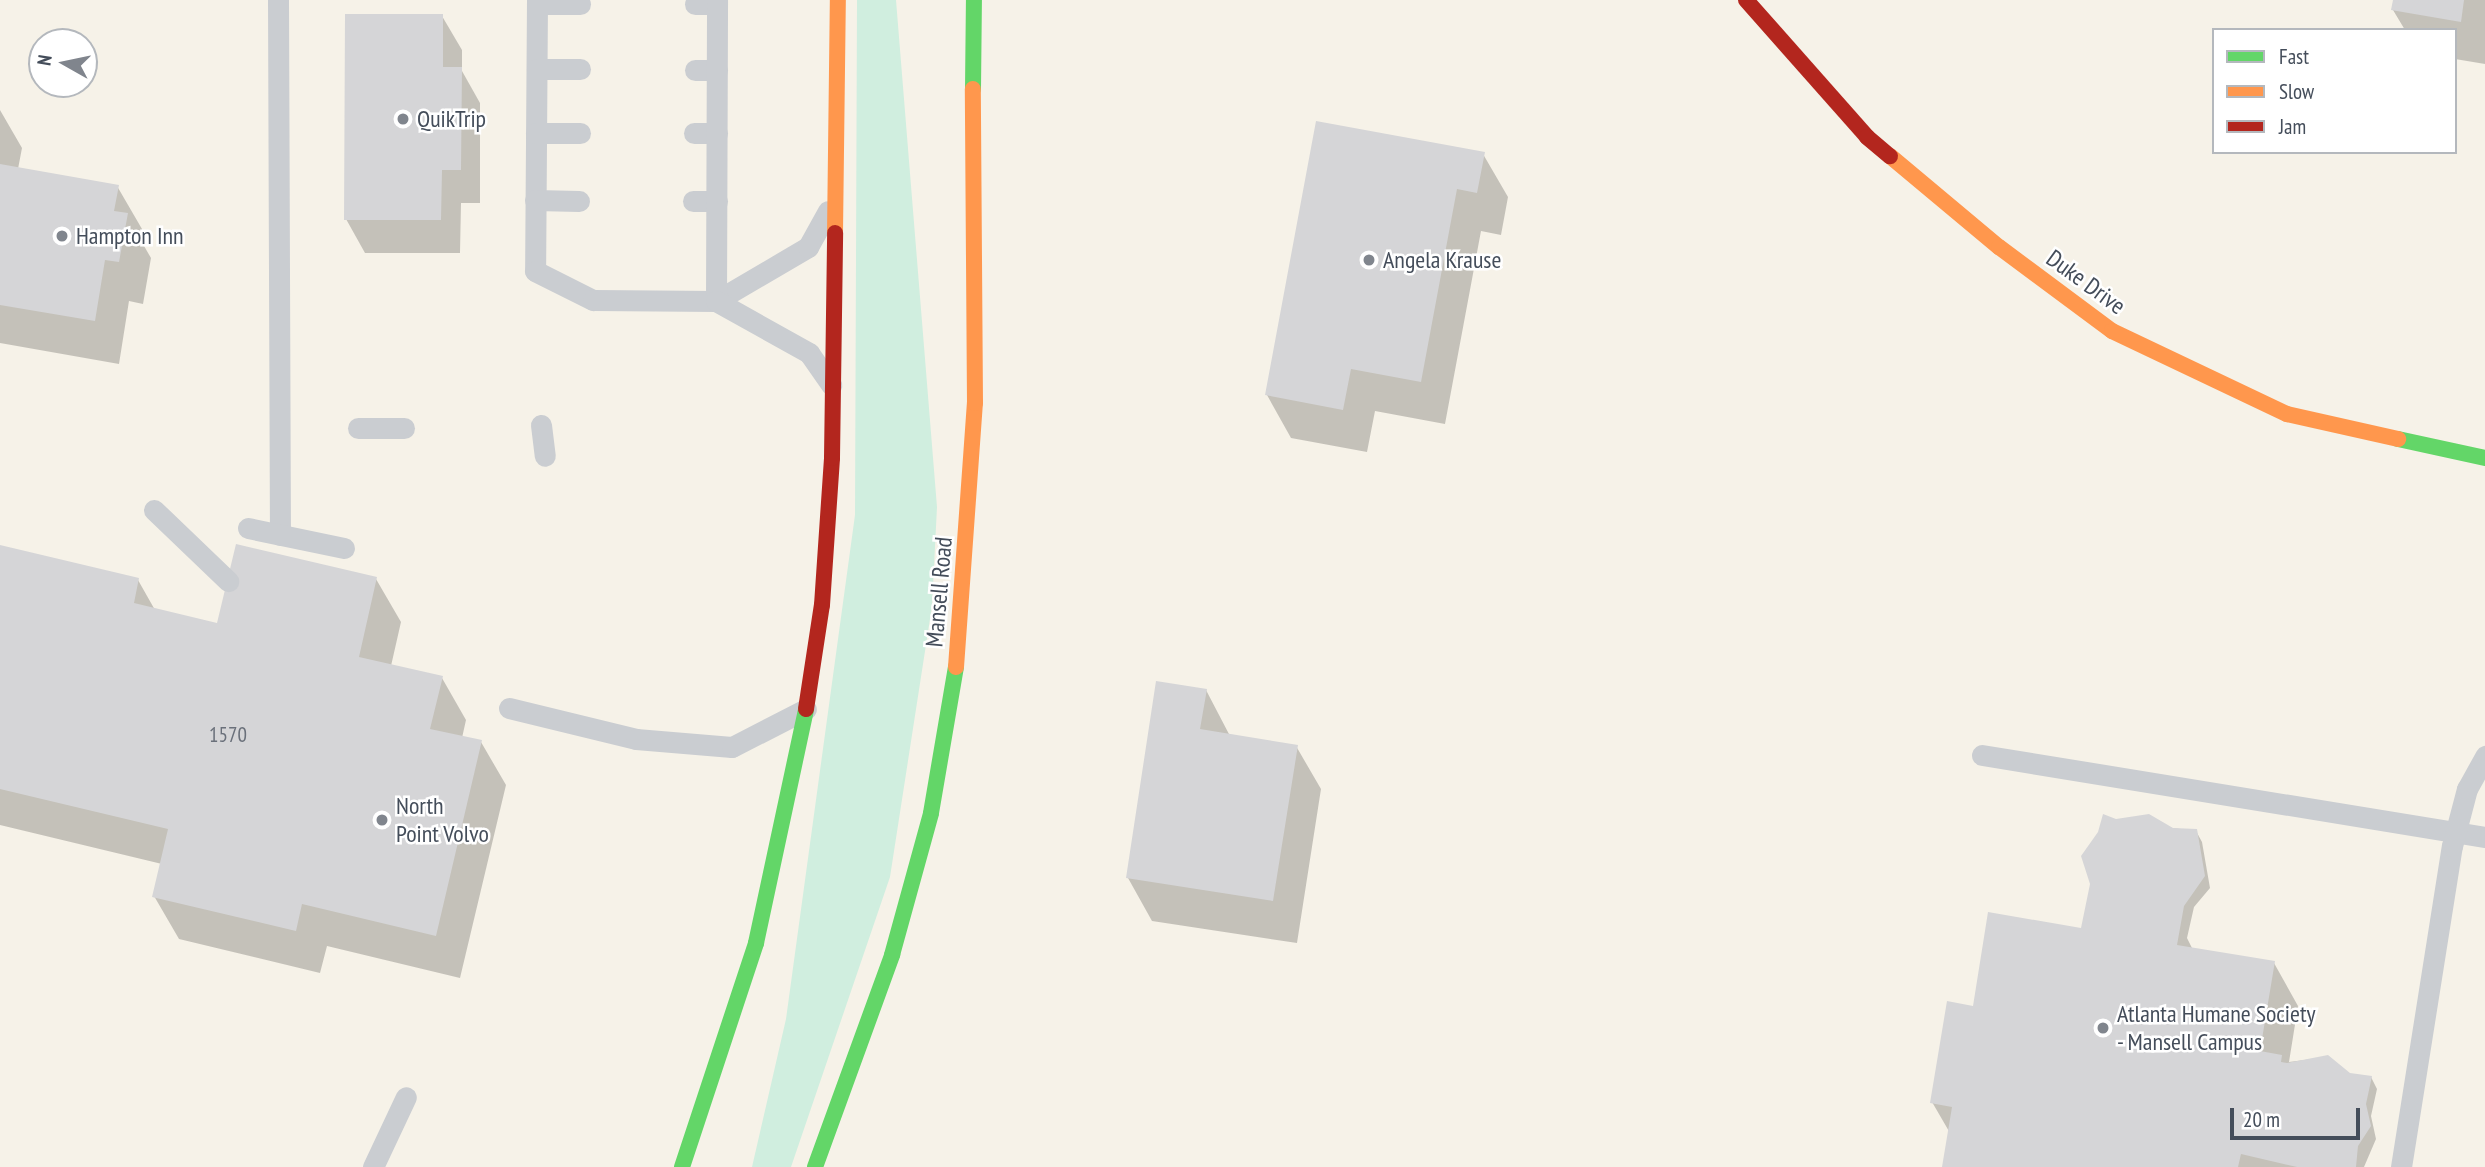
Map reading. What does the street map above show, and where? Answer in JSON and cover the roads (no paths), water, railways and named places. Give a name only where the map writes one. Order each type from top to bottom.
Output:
[{"type":"main road","points":[[682,1167],[756,943],[806,709],[822,605],[833,389],[838,0]]},
{"type":"main road","name":"Mansell Road","points":[[816,1167],[892,955],[931,813],[954,681],[975,403],[971,255],[974,0]]},
{"type":"main road","name":"Duke Drive","points":[[1746,0],[1867,137],[1999,247],[2112,331],[2287,414],[2485,458]]},
{"type":"lane","points":[[278,0],[280,535]]},
{"type":"lane","points":[[580,4],[537,2],[535,271],[593,300],[716,300],[809,353],[833,389]]},
{"type":"lane","points":[[695,4],[717,2],[716,300]]},
{"type":"lane","points":[[537,69],[580,69]]},
{"type":"lane","points":[[695,70],[717,70]]},
{"type":"lane","points":[[536,132],[580,133]]},
{"type":"lane","points":[[694,133],[717,133]]},
{"type":"lane","points":[[716,300],[808,247],[836,197]]},
{"type":"lane","points":[[536,200],[579,201]]},
{"type":"lane","points":[[693,201],[717,201]]},
{"type":"lane","points":[[541,425],[545,456]]},
{"type":"lane","points":[[358,428],[404,428]]},
{"type":"lane","points":[[154,510],[228,581]]},
{"type":"lane","points":[[248,528],[344,548]]},
{"type":"lane","points":[[509,708],[636,739],[732,747],[806,709]]},
{"type":"lane","points":[[1982,755],[2485,837]]},
{"type":"lane","points":[[2401,1167],[2456,831],[2467,789],[2485,756]]},
{"type":"lane","points":[[373,1167],[406,1097]]},
{"type":"place","name":"QuikTrip","points":[[403,119]]},
{"type":"place","name":"Hampton Inn","points":[[62,236]]},
{"type":"place","name":"Angela Krause","points":[[1369,260]]},
{"type":"place","name":"North Point Volvo","points":[[382,820]]},
{"type":"place","name":"Atlanta Humane Society - Mansell Campus","points":[[2103,1028]]}]
